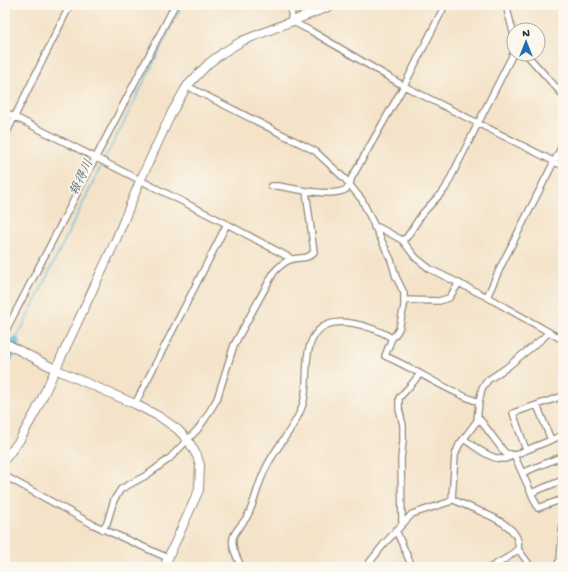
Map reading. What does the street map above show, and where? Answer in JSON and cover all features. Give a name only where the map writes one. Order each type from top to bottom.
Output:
[{"type":"street","points":[[5,136],[70,5]]},
{"type":"street","points":[[5,332],[98,159],[175,5]]},
{"type":"street","points":[[291,21],[292,5]]},
{"type":"street","points":[[5,460],[20,442],[28,426],[115,242],[140,181],[172,112],[187,86],[199,72],[224,52],[242,41],[333,5]]},
{"type":"street","points":[[271,186],[318,193],[336,193],[350,185],[351,179],[404,86],[445,5]]},
{"type":"street","points":[[506,5],[510,22]]},
{"type":"street","points":[[291,21],[311,31],[404,86],[563,166]]},
{"type":"street","points":[[402,240],[407,237],[422,214],[445,189],[509,62]]},
{"type":"street","points":[[533,62],[563,95]]},
{"type":"street","points":[[187,86],[315,151],[350,185],[362,200],[391,260],[396,277],[404,293],[404,306],[399,330],[392,338],[385,356],[400,362],[462,396],[479,402]]},
{"type":"street","points":[[5,112],[227,224],[292,259]]},
{"type":"street","points":[[487,297],[504,260],[563,144]]},
{"type":"street","points":[[102,529],[107,523],[114,500],[121,489],[147,475],[169,459],[188,440],[205,419],[217,399],[234,345],[274,272],[280,265],[292,259],[305,258],[314,252],[306,191]]},
{"type":"street","points":[[136,404],[227,224]]},
{"type":"street","points":[[374,227],[378,227],[402,240],[416,258],[426,266],[487,297],[561,339],[563,332]]},
{"type":"street","points":[[404,300],[439,301],[449,298],[459,283]]},
{"type":"street","points":[[242,567],[234,549],[234,537],[247,517],[254,502],[265,470],[303,406],[308,356],[318,330],[328,324],[351,323],[368,326],[392,338]]},
{"type":"street","points":[[366,567],[402,523],[416,511],[449,502],[452,499],[455,455],[464,439],[474,426],[478,417],[482,388],[488,380],[506,368],[544,338],[549,332]]},
{"type":"street","points":[[5,343],[55,369],[136,404],[160,417],[177,429],[188,440],[200,465],[199,490],[164,567]]},
{"type":"street","points":[[402,523],[401,459],[403,425],[399,409],[399,398],[420,374]]},
{"type":"street","points":[[526,450],[514,413],[560,397],[563,402]]},
{"type":"street","points":[[537,405],[551,440]]},
{"type":"street","points":[[478,417],[505,453],[514,455]]},
{"type":"street","points":[[464,439],[499,460],[505,459],[563,435]]},
{"type":"street","points":[[514,455],[538,508],[563,499]]},
{"type":"street","points":[[522,473],[563,456]]},
{"type":"street","points":[[5,476],[92,524],[168,558]]},
{"type":"street","points":[[531,493],[563,480]]},
{"type":"street","points":[[452,499],[501,521],[519,540],[518,549],[531,567]]},
{"type":"street","points":[[556,567],[561,559],[563,521]]},
{"type":"street","points":[[396,530],[412,567]]},
{"type":"street","points":[[491,567],[507,558],[518,549]]},
{"type":"waterway","name":"報得川","points":[[104,160],[182,5]]},
{"type":"waterway","name":"報得川","points":[[5,337],[15,342],[102,164]]},
{"type":"waterway","name":"報得川","points":[[5,363],[15,342]]}]
